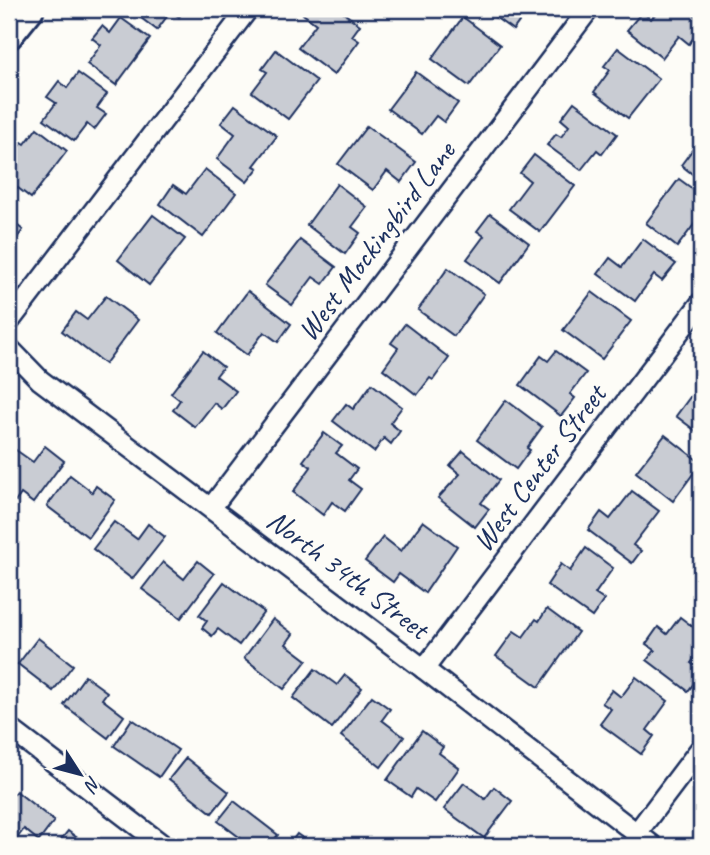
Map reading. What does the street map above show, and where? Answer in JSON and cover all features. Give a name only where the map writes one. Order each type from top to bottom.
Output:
[{"type":"main road","points":[[9,36],[30,9]]},
{"type":"street","points":[[9,322],[248,9]]},
{"type":"street","name":"West Mockingbird Lane","points":[[211,508],[589,9]]},
{"type":"street","name":"West Center Street","points":[[424,669],[701,303]]},
{"type":"street","name":"North 34th Street","points":[[9,348],[40,380],[424,669],[653,846]]},
{"type":"street","points":[[9,728],[164,846]]},
{"type":"street","points":[[636,834],[701,748]]},
{"type":"building","points":[[129,9],[185,9],[179,17],[171,11],[157,30]]},
{"type":"building","points":[[307,9],[338,9],[360,25],[352,36],[359,41],[334,75],[298,48],[316,24],[303,14]]},
{"type":"building","points":[[484,9],[523,9],[527,11],[513,30]]},
{"type":"building","points":[[660,9],[687,9],[701,20],[701,27],[689,44],[679,36],[662,58],[627,30],[642,12],[651,19]]},
{"type":"building","points":[[463,17],[500,45],[469,86],[432,59]]},
{"type":"building","points":[[121,18],[150,39],[116,85],[87,64],[101,45],[92,38],[102,26],[110,33]]},
{"type":"building","points":[[618,48],[659,79],[628,118],[594,92],[610,70],[604,66]]},
{"type":"building","points":[[276,50],[317,81],[288,119],[252,92],[267,72],[262,69]]},
{"type":"building","points":[[416,72],[458,103],[444,122],[436,116],[422,134],[388,109]]},
{"type":"building","points":[[78,73],[107,94],[97,108],[106,114],[94,130],[87,124],[74,141],[44,119],[56,103],[47,97],[59,81],[67,88]]},
{"type":"building","points":[[574,102],[617,134],[602,154],[597,150],[581,170],[547,145],[556,134],[561,137],[569,126],[561,119]]},
{"type":"building","points":[[235,105],[277,136],[254,166],[258,168],[247,182],[217,159],[235,134],[221,123]]},
{"type":"building","points":[[367,126],[416,162],[401,182],[387,171],[373,190],[338,164]]},
{"type":"building","points":[[37,128],[67,151],[31,198],[9,181],[9,159]]},
{"type":"building","points":[[693,149],[701,156],[701,181],[681,165]]},
{"type":"building","points":[[534,155],[575,186],[540,232],[509,209],[530,181],[520,173]]},
{"type":"building","points":[[205,169],[236,193],[203,237],[160,204],[173,185],[186,194]]},
{"type":"building","points":[[679,179],[701,195],[701,226],[696,222],[677,247],[646,223]]},
{"type":"building","points":[[337,184],[367,207],[352,227],[360,233],[345,254],[307,225]]},
{"type":"building","points":[[490,214],[529,243],[500,283],[467,259],[484,236],[477,231]]},
{"type":"building","points":[[153,215],[185,239],[149,285],[118,260]]},
{"type":"building","points":[[9,219],[23,230],[9,248]]},
{"type":"building","points":[[643,239],[676,264],[662,281],[654,275],[635,301],[598,274],[610,258],[622,267]]},
{"type":"building","points":[[300,240],[336,267],[323,284],[313,277],[292,305],[265,285]]},
{"type":"building","points":[[448,268],[484,294],[454,336],[418,310]]},
{"type":"building","points":[[248,291],[291,324],[278,342],[264,332],[247,355],[217,333]]},
{"type":"building","points":[[592,292],[631,321],[602,359],[563,330]]},
{"type":"building","points":[[106,296],[138,320],[105,364],[62,331],[76,312],[87,320]]},
{"type":"building","points":[[405,324],[449,358],[433,380],[430,378],[417,395],[383,369],[398,348],[391,343]]},
{"type":"building","points":[[203,351],[223,367],[216,376],[236,391],[222,409],[214,403],[195,427],[173,410],[180,400],[171,393]]},
{"type":"building","points":[[556,351],[586,373],[570,394],[575,398],[561,416],[520,385],[541,356],[548,361]]},
{"type":"building","points":[[701,382],[701,435],[676,416]]},
{"type":"building","points":[[372,384],[402,407],[390,423],[400,431],[391,444],[384,438],[374,452],[333,421],[346,404],[353,409]]},
{"type":"building","points":[[506,400],[542,427],[516,469],[477,440]]},
{"type":"building","points":[[324,433],[342,446],[336,453],[357,469],[349,480],[361,489],[345,511],[332,502],[323,515],[293,492],[311,467],[303,461]]},
{"type":"building","points":[[665,435],[701,463],[673,501],[636,472]]},
{"type":"building","points":[[45,446],[64,461],[33,503],[21,494],[16,501],[9,495],[9,453],[13,448],[33,462]]},
{"type":"building","points":[[463,451],[499,480],[481,503],[489,509],[475,527],[438,498],[460,474],[450,466]]},
{"type":"building","points":[[70,475],[92,492],[96,486],[115,500],[88,537],[47,506]]},
{"type":"building","points":[[632,491],[659,511],[633,545],[641,551],[632,563],[588,530],[601,512],[610,519]]},
{"type":"building","points":[[423,521],[457,546],[425,593],[399,574],[393,582],[365,561],[383,537],[401,551]]},
{"type":"building","points":[[114,522],[137,539],[148,524],[165,537],[132,579],[93,549]]},
{"type":"building","points":[[586,548],[613,568],[595,594],[604,600],[592,617],[547,585],[561,564],[570,571]]},
{"type":"building","points":[[198,561],[214,574],[181,618],[142,589],[163,562],[184,579]]},
{"type":"building","points":[[224,582],[264,612],[239,645],[218,629],[212,636],[202,628],[207,621],[199,615]]},
{"type":"building","points":[[547,609],[578,632],[539,687],[496,656],[514,631],[523,637]]},
{"type":"building","points":[[680,617],[701,633],[701,650],[691,663],[701,670],[701,674],[688,691],[647,660],[655,650],[646,644],[658,627],[667,634]]},
{"type":"building","points":[[273,619],[293,634],[286,644],[307,660],[284,689],[244,658]]},
{"type":"building","points":[[38,638],[73,665],[53,691],[18,664]]},
{"type":"building","points":[[315,669],[337,685],[345,675],[362,688],[332,728],[293,698]]},
{"type":"building","points":[[85,676],[107,692],[102,699],[124,716],[108,738],[64,705]]},
{"type":"building","points":[[636,677],[668,701],[647,730],[654,736],[641,754],[600,724],[611,709],[602,703],[612,690],[621,697]]},
{"type":"building","points":[[372,696],[390,709],[382,720],[404,737],[381,767],[341,736]]},
{"type":"building","points":[[132,719],[178,750],[159,777],[114,746]]},
{"type":"building","points":[[422,731],[443,747],[439,753],[459,768],[435,802],[416,789],[411,797],[387,780]]},
{"type":"building","points":[[186,758],[229,792],[212,813],[169,779]]},
{"type":"building","points":[[464,783],[485,799],[494,787],[512,801],[484,838],[444,809]]},
{"type":"building","points":[[16,791],[54,821],[39,841],[24,829],[15,841],[9,837],[9,800]]},
{"type":"building","points":[[234,801],[278,835],[269,846],[251,846],[218,821]]},
{"type":"building","points":[[68,831],[88,846],[56,846]]},
{"type":"building","points":[[297,834],[314,846],[288,846]]}]
